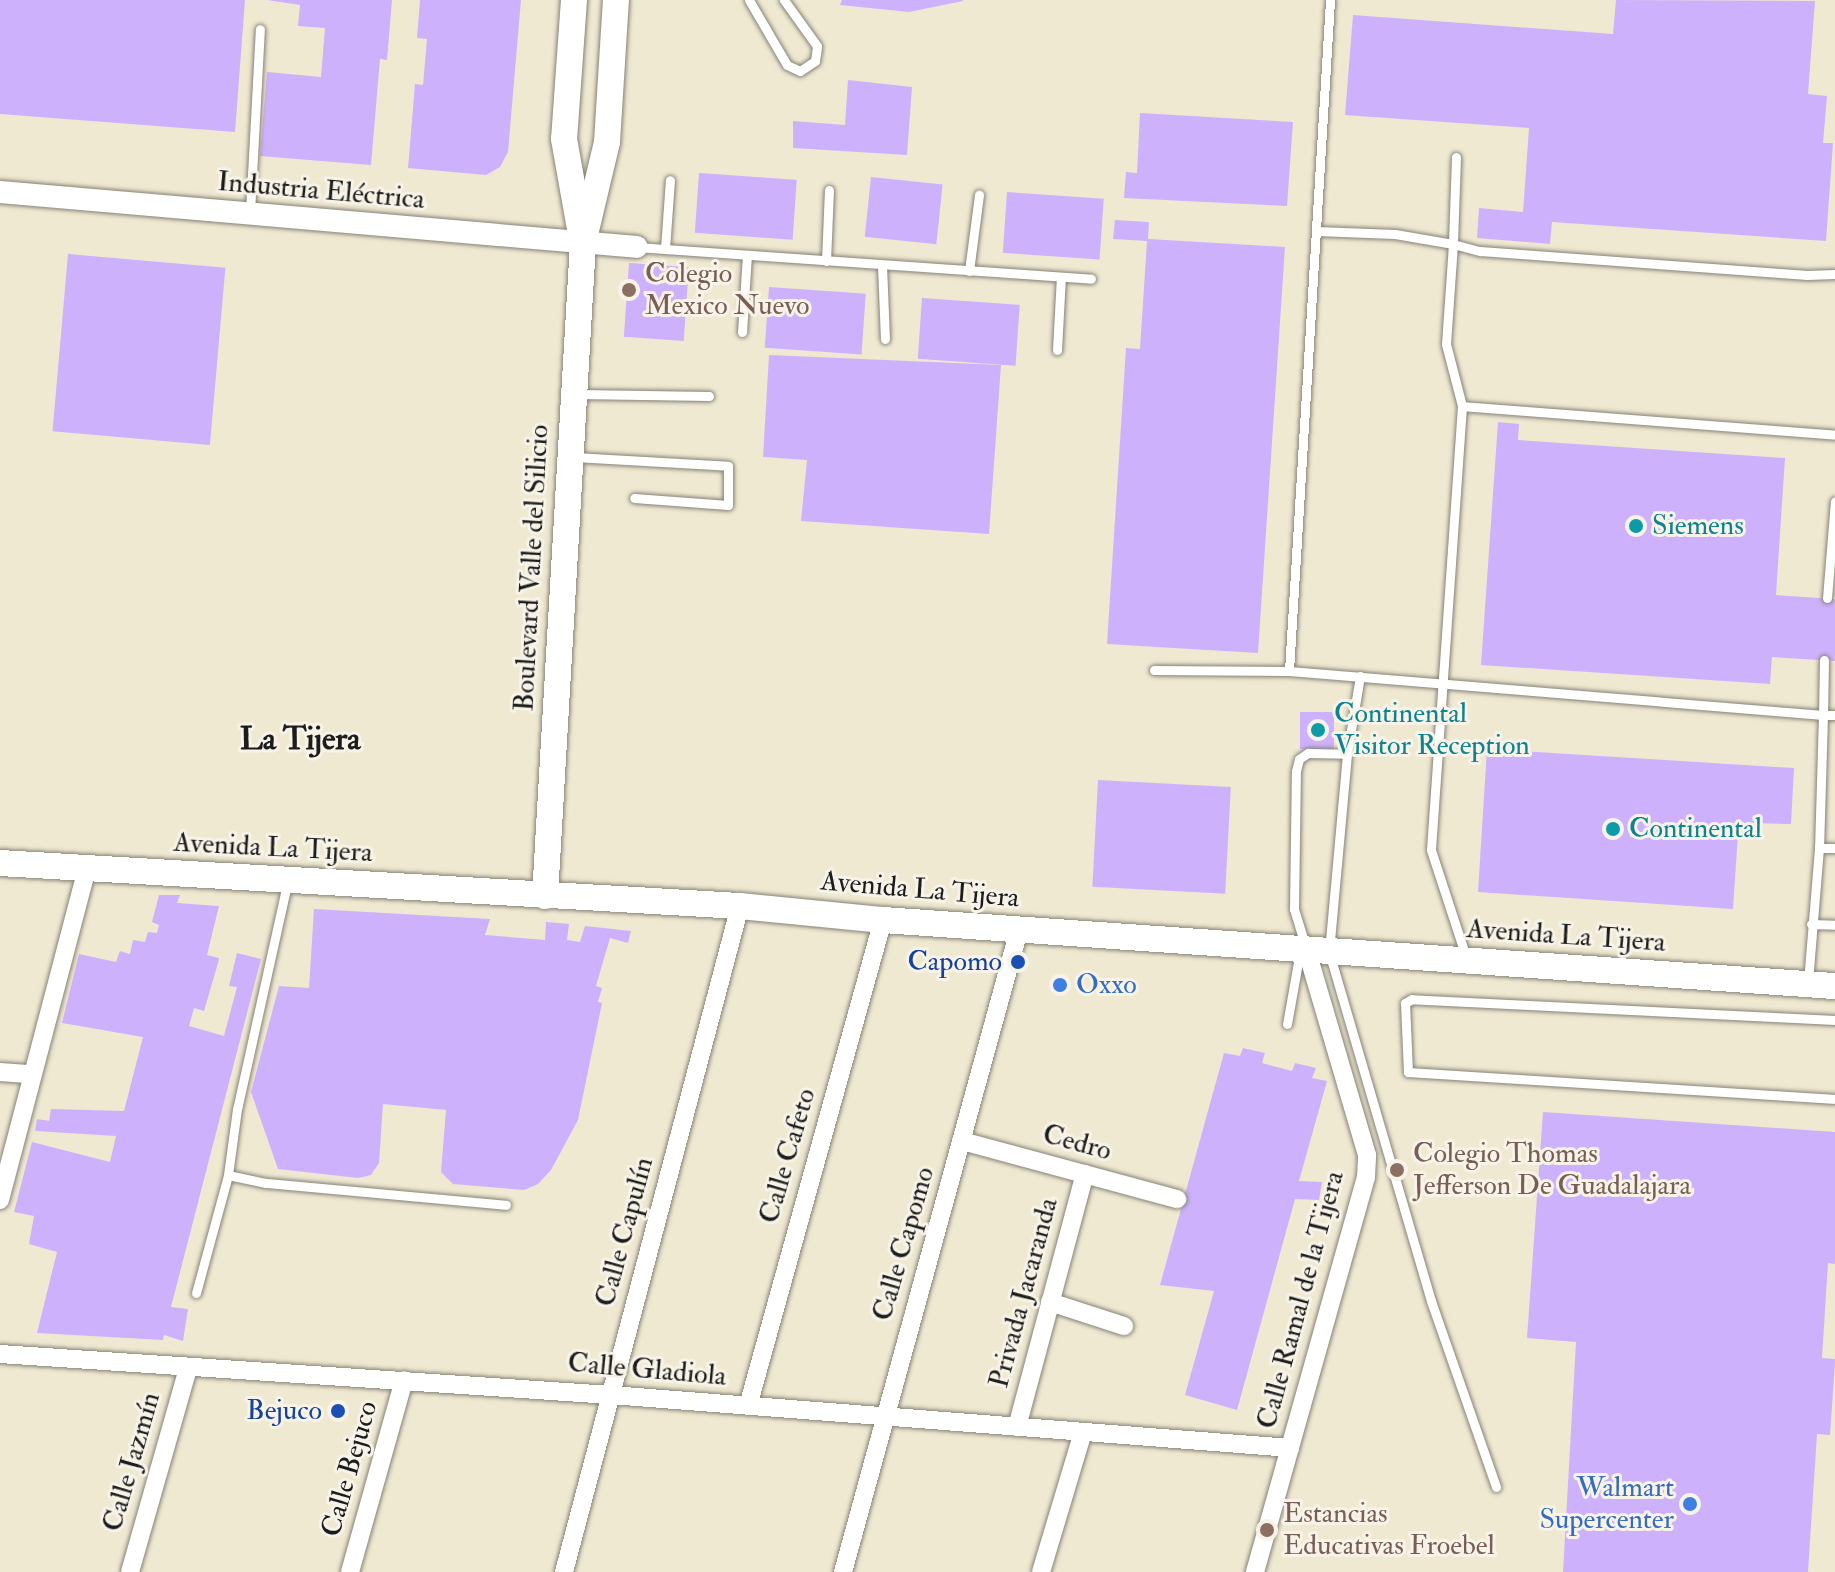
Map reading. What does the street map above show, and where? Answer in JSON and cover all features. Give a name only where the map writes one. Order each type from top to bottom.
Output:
[{"type":"main road","name":"Boulevard Valle del Silicio","points":[[574,0],[564,139],[583,243]]},
{"type":"main road","name":"Boulevard Valle del Silicio","points":[[545,896],[583,243],[607,142],[616,0]]},
{"type":"main road","name":"Avenida La Tijera","points":[[0,863],[740,906],[1019,930],[1835,986]]},
{"type":"street","name":"Industria Eléctrica","points":[[0,192],[637,247]]},
{"type":"street","points":[[0,1200],[87,869]]},
{"type":"street","name":"Calle Capulín","points":[[564,1572],[740,906]]},
{"type":"street","name":"Calle Cafeto","points":[[748,1406],[883,920]]},
{"type":"street","name":"Calle Capomo","points":[[843,1572],[1019,930]]},
{"type":"street","name":"Calle Ramal de la Tijera","points":[[1255,1572],[1366,1177],[1367,1155],[1312,951]]},
{"type":"street","points":[[0,1072],[31,1074]]},
{"type":"street","name":"Cedro","points":[[962,1141],[1177,1199]]},
{"type":"street","name":"Privada Jacaranda","points":[[1017,1427],[1085,1174]]},
{"type":"street","points":[[1050,1302],[1124,1326]]},
{"type":"street","name":"Calle Gladiola","points":[[0,1354],[611,1395],[1290,1448]]},
{"type":"street","name":"Calle Jazmín","points":[[130,1572],[188,1368]]},
{"type":"street","name":"Calle Bejuco","points":[[350,1572],[404,1380]]},
{"type":"street","points":[[1041,1572],[1083,1432]]},
{"type":"lane","points":[[749,0],[787,65],[800,71],[815,61],[817,46],[784,0]]},
{"type":"lane","points":[[1289,671],[1330,0]]},
{"type":"lane","points":[[249,215],[260,29]]},
{"type":"lane","points":[[1456,157],[1446,344],[1462,406],[1431,850],[1467,961]]},
{"type":"lane","points":[[665,249],[670,180]]},
{"type":"lane","points":[[826,261],[829,190]]},
{"type":"lane","points":[[969,271],[979,195]]},
{"type":"lane","points":[[1316,231],[1395,234],[1480,251],[1791,274],[1835,274]]},
{"type":"lane","points":[[637,247],[1091,279]]},
{"type":"lane","points":[[742,332],[747,255]]},
{"type":"lane","points":[[882,265],[885,339]]},
{"type":"lane","points":[[1057,350],[1061,277]]},
{"type":"lane","points":[[574,394],[709,396]]},
{"type":"lane","points":[[1462,406],[1835,435]]},
{"type":"lane","points":[[570,457],[728,466],[728,505],[634,498]]},
{"type":"lane","points":[[1827,598],[1835,501]]},
{"type":"lane","points":[[1808,984],[1819,848],[1824,660]]},
{"type":"lane","points":[[1154,670],[1289,671],[1835,715]]},
{"type":"lane","points":[[1287,1024],[1312,951],[1360,676]]},
{"type":"lane","points":[[1347,754],[1308,753],[1299,759],[1296,771],[1294,909],[1312,951],[1496,1487]]},
{"type":"lane","points":[[1819,848],[1835,848]]},
{"type":"lane","points":[[196,1293],[228,1175],[237,1109],[288,881]]},
{"type":"lane","points":[[1811,924],[1835,925]]},
{"type":"lane","points":[[1835,1020],[1412,999],[1405,1003],[1408,1072],[1835,1099]]},
{"type":"lane","points":[[228,1175],[266,1183],[506,1205]]},
{"type":"building","points":[[0,0],[245,0],[235,132],[0,114]]},
{"type":"building","points":[[267,0],[392,0],[387,60],[380,59],[371,165],[260,156],[267,72],[321,77],[325,28],[298,26],[300,5]]},
{"type":"building","points":[[420,0],[521,0],[508,152],[500,167],[486,175],[408,168],[415,84],[423,85],[427,39],[417,38]]},
{"type":"building","points":[[842,0],[963,1],[909,12],[840,5]]},
{"type":"building","points":[[1616,0],[1815,1],[1808,94],[1827,96],[1823,143],[1833,143],[1826,241],[1552,222],[1550,244],[1477,238],[1479,208],[1523,212],[1529,128],[1345,115],[1353,15],[1613,34]]},
{"type":"building","points":[[848,80],[912,87],[907,155],[793,148],[793,121],[845,125]]},
{"type":"building","points":[[1140,113],[1293,122],[1287,206],[1124,198],[1126,172],[1137,173]]},
{"type":"building","points":[[699,173],[797,180],[793,240],[695,233]]},
{"type":"building","points":[[871,177],[943,185],[936,244],[865,237]]},
{"type":"building","points":[[1007,192],[1104,199],[1100,260],[1003,253]]},
{"type":"building","points":[[1115,220],[1149,222],[1148,239],[1285,247],[1258,653],[1107,644],[1126,348],[1140,349],[1147,241],[1113,239]]},
{"type":"building","points":[[68,254],[225,268],[210,445],[52,431]]},
{"type":"building","points":[[629,263],[689,267],[684,341],[624,337]]},
{"type":"building","points":[[769,287],[866,294],[862,355],[765,348]]},
{"type":"building","points":[[922,298],[1020,305],[1016,366],[918,359]]},
{"type":"building","points":[[769,355],[1001,365],[989,534],[801,521],[807,460],[763,457]]},
{"type":"building","name":"Siemens","points":[[1498,422],[1519,424],[1518,440],[1785,458],[1776,595],[1835,599],[1835,661],[1772,657],[1770,684],[1481,665]]},
{"type":"building","name":"Continental Visitor Reception","points":[[1300,712],[1334,712],[1334,749],[1300,749]]},
{"type":"building","name":"Continental","points":[[1487,749],[1794,768],[1791,824],[1751,823],[1738,834],[1733,909],[1478,892]]},
{"type":"building","points":[[1098,780],[1231,787],[1225,894],[1092,887]]},
{"type":"building","points":[[159,895],[180,895],[177,903],[219,906],[207,955],[219,958],[218,963],[204,1011],[194,1008],[189,1026],[224,1036],[237,987],[229,986],[237,953],[261,959],[171,1307],[188,1309],[183,1341],[164,1335],[163,1340],[37,1333],[57,1252],[29,1244],[34,1216],[14,1212],[32,1142],[110,1162],[116,1136],[35,1131],[37,1119],[49,1121],[51,1109],[124,1111],[143,1037],[62,1023],[79,954],[116,962],[120,951],[130,954],[133,940],[145,942],[148,932],[157,933],[159,925],[152,922]]},
{"type":"building","points":[[314,909],[490,919],[485,935],[545,940],[546,922],[569,924],[567,940],[580,942],[585,926],[631,931],[628,943],[610,938],[596,986],[602,988],[598,1002],[602,1003],[578,1120],[551,1170],[538,1184],[524,1190],[453,1184],[441,1172],[446,1110],[383,1104],[379,1163],[371,1175],[358,1178],[278,1169],[251,1092],[279,986],[309,988]]},
{"type":"building","points":[[1243,1048],[1265,1053],[1262,1063],[1292,1071],[1295,1063],[1316,1068],[1312,1078],[1327,1081],[1299,1181],[1322,1182],[1319,1200],[1295,1199],[1237,1410],[1185,1395],[1214,1291],[1160,1285],[1224,1053],[1240,1056]]},
{"type":"building","points":[[1543,1112],[1835,1132],[1835,1264],[1828,1263],[1822,1358],[1835,1359],[1835,1363],[1830,1435],[1817,1434],[1808,1572],[1563,1572],[1576,1342],[1527,1338]]},
{"type":"place","name":"Colegio Mexico Nuevo","points":[[629,290]]},
{"type":"place","name":"Siemens","points":[[1636,526]]},
{"type":"place","name":"Continental Visitor Reception","points":[[1318,730]]},
{"type":"place","name":"Continental","points":[[1613,829]]},
{"type":"place","name":"Capomo","points":[[1018,962]]},
{"type":"place","name":"Oxxo","points":[[1060,985]]},
{"type":"place","name":"Colegio Thomas Jefferson De Guadalajara","points":[[1397,1170]]},
{"type":"place","name":"Bejuco","points":[[338,1411]]},
{"type":"place","name":"Walmart Supercenter","points":[[1690,1504]]},
{"type":"place","name":"Estancias Educativas Froebel","points":[[1267,1530]]},
{"type":"district","name":"La Tijera","points":[[300,739]]}]
